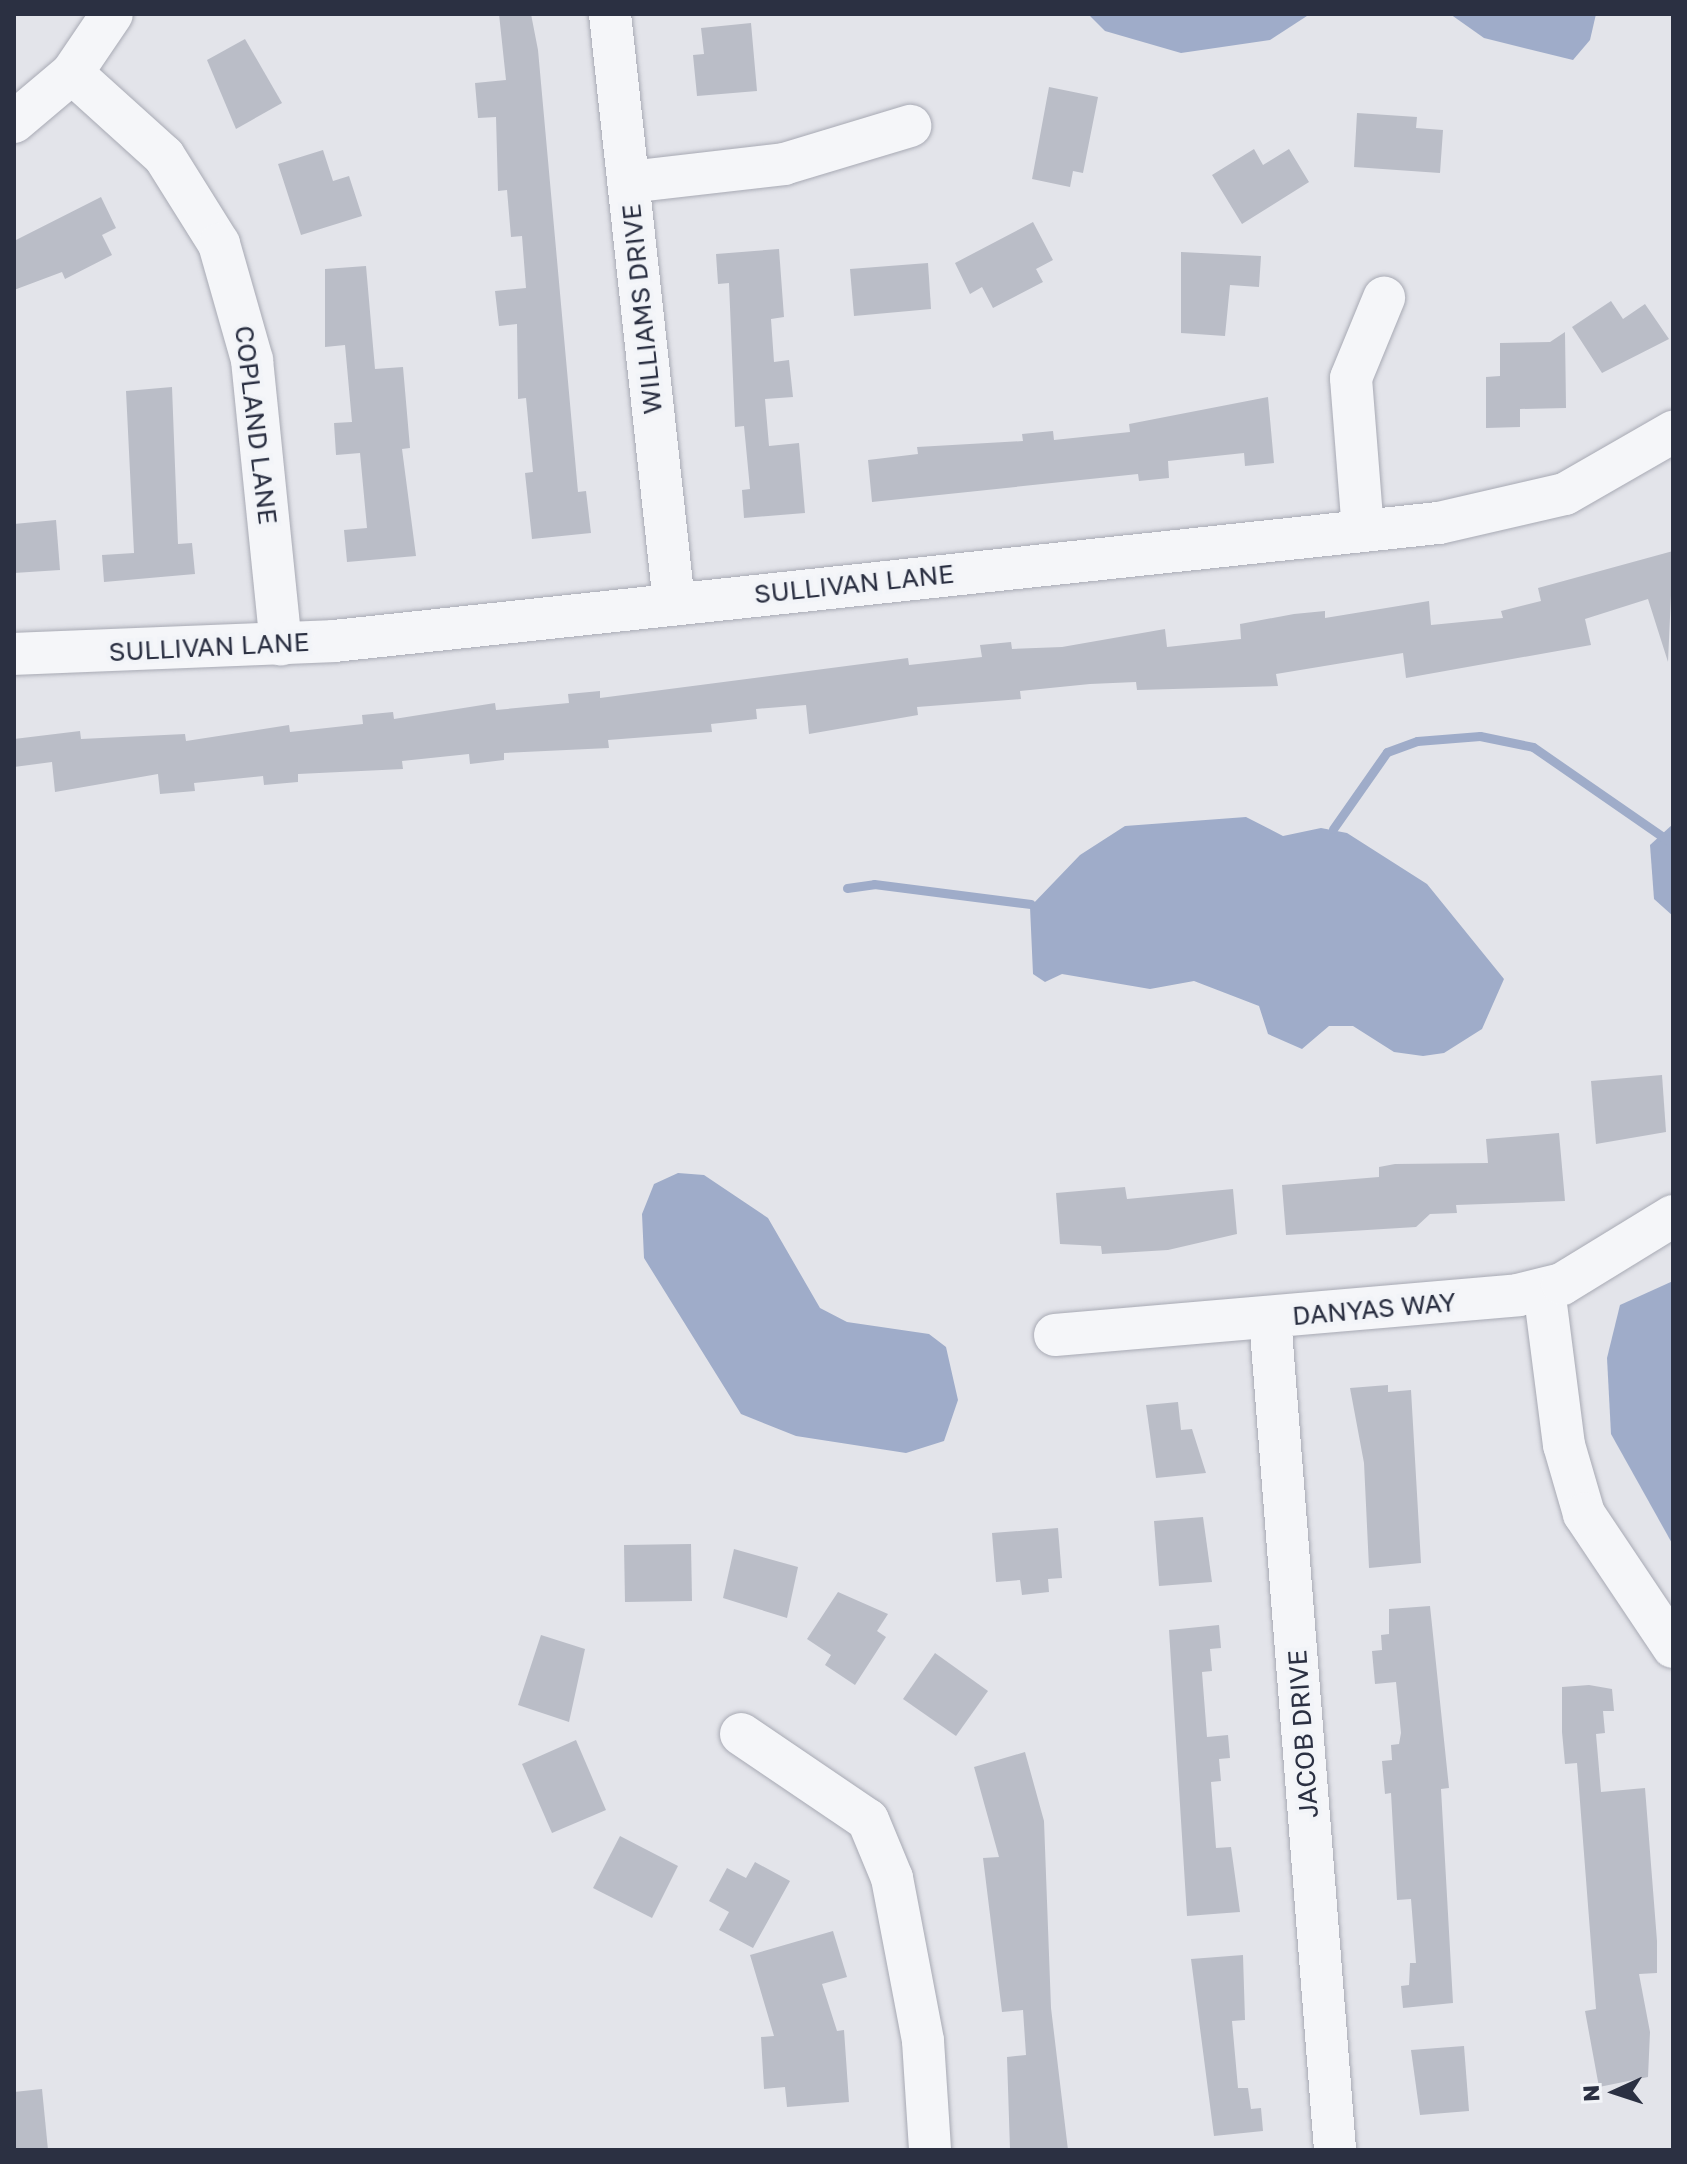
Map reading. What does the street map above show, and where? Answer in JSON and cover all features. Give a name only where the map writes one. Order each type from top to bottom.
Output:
[{"type":"street","points":[[14,122],[72,73],[112,14]]},
{"type":"street","name":"WILLIAMS DRIVE","points":[[610,14],[674,603]]},
{"type":"street","name":"COPLAND LANE","points":[[72,73],[164,156],[219,244],[252,360],[281,645]]},
{"type":"street","points":[[629,182],[784,164],[910,126]]},
{"type":"street","points":[[1363,531],[1351,378],[1384,298]]},
{"type":"street","name":"SULLIVAN LANE","points":[[14,654],[281,645],[1499,514],[1565,494],[1673,432]]},
{"type":"street","name":"DANYAS WAY","points":[[1055,1335],[1270,1318],[1544,1289],[1615,1257],[1673,1216]]},
{"type":"street","points":[[1544,1289],[1564,1445],[1584,1514],[1673,1647]]},
{"type":"street","name":"JACOB DRIVE","points":[[1270,1318],[1335,2150]]},
{"type":"street","points":[[741,1734],[868,1820],[892,1878],[923,2041],[930,2150]]},
{"type":"water","points":[[1088,14],[1310,14],[1270,40],[1181,53],[1105,31]]},
{"type":"water","points":[[1450,14],[1596,14],[1590,40],[1573,60],[1484,38]]},
{"type":"water","points":[[1246,817],[1283,836],[1321,828],[1347,833],[1427,884],[1504,979],[1482,1029],[1444,1053],[1423,1056],[1394,1052],[1353,1026],[1329,1026],[1302,1049],[1268,1034],[1259,1006],[1194,981],[1150,989],[1062,974],[1045,982],[1033,974],[1030,907],[1080,855],[1125,826]]},
{"type":"water","points":[[1673,824],[1673,916],[1654,899],[1650,845]]},
{"type":"water","points":[[678,1173],[704,1175],[768,1218],[820,1308],[847,1322],[929,1334],[946,1347],[958,1400],[944,1441],[906,1453],[796,1436],[741,1414],[644,1258],[642,1214],[654,1184]]},
{"type":"water","points":[[1673,1281],[1673,1545],[1611,1434],[1607,1358],[1620,1305]]},
{"type":"building","points":[[499,14],[531,14],[538,50],[578,492],[586,491],[591,533],[532,539],[525,473],[533,472],[526,398],[518,399],[517,324],[499,326],[495,291],[526,288],[522,236],[511,237],[507,190],[498,191],[496,117],[478,118],[475,83],[506,80]]},
{"type":"building","points":[[751,23],[757,91],[697,96],[693,55],[704,54],[701,28]]},
{"type":"building","points":[[245,39],[282,103],[236,129],[207,60]]},
{"type":"building","points":[[1049,87],[1098,97],[1083,173],[1073,171],[1070,187],[1032,179]]},
{"type":"building","points":[[1357,113],[1417,117],[1416,128],[1443,130],[1440,173],[1354,167]]},
{"type":"building","points":[[1254,149],[1263,165],[1289,149],[1309,182],[1242,224],[1212,175]]},
{"type":"building","points":[[323,150],[333,181],[349,176],[362,216],[301,235],[278,164]]},
{"type":"building","points":[[101,197],[116,228],[102,235],[112,255],[65,279],[62,272],[14,290],[14,241]]},
{"type":"building","points":[[1033,222],[1053,260],[1036,269],[1043,282],[993,308],[982,287],[970,294],[955,263]]},
{"type":"building","points":[[779,249],[784,317],[771,319],[774,362],[789,360],[793,397],[765,399],[769,446],[799,443],[805,513],[744,518],[742,490],[750,489],[744,426],[735,427],[729,283],[718,284],[716,254]]},
{"type":"building","points":[[1181,252],[1261,256],[1259,287],[1230,285],[1225,336],[1181,333]]},
{"type":"building","points":[[928,263],[931,309],[854,316],[850,269]]},
{"type":"building","points":[[366,266],[375,369],[403,367],[410,448],[402,449],[416,556],[347,562],[344,530],[367,528],[360,453],[336,455],[334,423],[352,422],[345,345],[325,347],[325,269]]},
{"type":"building","points":[[1611,301],[1623,319],[1645,304],[1669,339],[1602,373],[1572,327]]},
{"type":"building","points":[[1565,332],[1566,408],[1520,409],[1520,427],[1486,428],[1486,377],[1500,376],[1500,343],[1550,342]]},
{"type":"building","points":[[172,387],[178,544],[192,543],[195,574],[104,582],[102,555],[134,553],[126,391]]},
{"type":"building","points":[[1268,397],[1274,463],[1245,466],[1244,453],[1168,461],[1169,478],[1139,481],[1138,474],[872,502],[868,460],[918,454],[917,447],[1023,441],[1022,434],[1053,431],[1054,440],[1130,432],[1129,424]]},
{"type":"building","points":[[56,520],[60,570],[14,573],[14,524]]},
{"type":"building","points":[[1673,551],[1668,662],[1648,599],[1585,619],[1591,645],[1406,678],[1403,653],[1276,674],[1278,686],[1137,690],[1136,682],[1020,691],[1021,699],[917,707],[918,715],[809,734],[806,705],[756,709],[757,719],[711,724],[712,732],[608,740],[609,748],[504,753],[504,760],[470,764],[469,754],[402,761],[403,769],[298,774],[298,782],[264,785],[263,776],[194,783],[195,791],[160,794],[158,774],[55,792],[52,762],[14,767],[14,739],[80,731],[81,739],[185,734],[186,741],[289,725],[290,732],[363,724],[362,715],[393,712],[394,719],[495,703],[496,710],[569,703],[568,694],[600,691],[600,698],[908,658],[909,665],[982,657],[980,645],[1011,642],[1012,649],[1062,647],[1165,629],[1167,647],[1241,639],[1240,624],[1325,611],[1325,618],[1429,601],[1431,625],[1503,618],[1501,611],[1541,601],[1538,588]]},
{"type":"building","points":[[1662,1075],[1666,1132],[1596,1144],[1591,1081]]},
{"type":"building","points":[[1559,1133],[1565,1201],[1456,1205],[1457,1213],[1430,1214],[1416,1227],[1286,1235],[1282,1185],[1379,1177],[1379,1167],[1395,1164],[1488,1163],[1486,1139]]},
{"type":"building","points":[[1125,1187],[1127,1199],[1233,1189],[1237,1234],[1168,1250],[1102,1254],[1101,1246],[1060,1244],[1056,1193]]},
{"type":"building","points":[[1388,1385],[1388,1392],[1411,1390],[1421,1563],[1369,1568],[1364,1463],[1350,1388]]},
{"type":"building","points":[[1178,1402],[1181,1430],[1192,1429],[1206,1473],[1156,1478],[1146,1405]]},
{"type":"building","points":[[1203,1517],[1212,1582],[1159,1586],[1154,1521]]},
{"type":"building","points":[[1058,1528],[1062,1578],[1048,1579],[1049,1592],[1022,1595],[1020,1580],[996,1582],[992,1533]]},
{"type":"building","points":[[691,1544],[692,1601],[625,1602],[624,1545]]},
{"type":"building","points":[[734,1549],[798,1567],[787,1618],[723,1598]]},
{"type":"building","points":[[838,1592],[888,1614],[877,1631],[886,1637],[855,1685],[825,1665],[831,1655],[807,1639]]},
{"type":"building","points":[[1430,1606],[1449,1788],[1441,1789],[1453,2003],[1403,2008],[1401,1986],[1409,1985],[1410,1963],[1416,1963],[1411,1899],[1397,1900],[1391,1793],[1385,1794],[1382,1761],[1392,1760],[1391,1745],[1399,1744],[1401,1733],[1396,1682],[1375,1684],[1372,1651],[1382,1650],[1381,1635],[1389,1634],[1389,1609]]},
{"type":"building","points":[[1219,1625],[1221,1648],[1210,1649],[1212,1671],[1202,1672],[1207,1737],[1228,1735],[1230,1758],[1219,1759],[1221,1781],[1211,1782],[1216,1848],[1231,1847],[1240,1912],[1187,1916],[1169,1630]]},
{"type":"building","points":[[541,1635],[585,1649],[569,1722],[518,1705]]},
{"type":"building","points":[[935,1653],[988,1691],[956,1736],[903,1699]]},
{"type":"building","points":[[1589,1685],[1612,1689],[1614,1711],[1603,1711],[1605,1733],[1596,1734],[1601,1792],[1645,1788],[1657,1941],[1657,1973],[1639,1974],[1650,2032],[1648,2077],[1599,2087],[1585,2011],[1596,2009],[1577,1763],[1565,1764],[1562,1732],[1562,1687]]},
{"type":"building","points":[[576,1740],[606,1810],[552,1833],[522,1764]]},
{"type":"building","points":[[1025,1752],[1044,1821],[1051,2008],[1068,2150],[1010,2150],[1007,2057],[1026,2055],[1023,2010],[1002,2012],[983,1858],[999,1857],[974,1767]]},
{"type":"building","points":[[620,1836],[678,1866],[652,1918],[593,1888]]},
{"type":"building","points":[[755,1862],[790,1881],[753,1948],[719,1930],[729,1912],[709,1901],[727,1868],[746,1878]]},
{"type":"building","points":[[833,1931],[847,1977],[822,1984],[837,2031],[844,2030],[849,2102],[787,2107],[785,2087],[764,2089],[761,2037],[774,2036],[750,1955]]},
{"type":"building","points":[[1243,1955],[1245,2020],[1232,2021],[1238,2088],[1248,2088],[1251,2109],[1261,2108],[1263,2131],[1214,2136],[1191,1959]]},
{"type":"building","points":[[1464,2046],[1469,2111],[1420,2115],[1411,2050]]},
{"type":"building","points":[[42,2089],[48,2150],[14,2150],[14,2092]]},
{"type":"waterway","points":[[1333,829],[1387,752],[1417,741],[1480,736],[1533,747],[1673,844]]},
{"type":"waterway","points":[[847,888],[874,884],[1031,904]]}]
